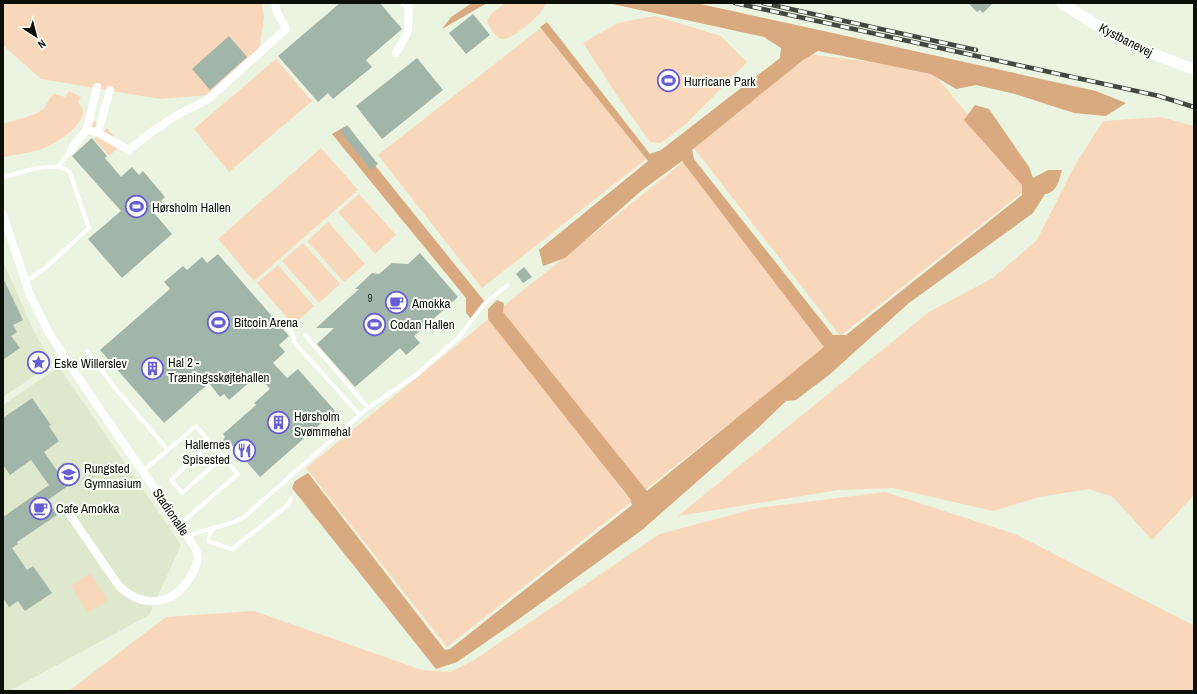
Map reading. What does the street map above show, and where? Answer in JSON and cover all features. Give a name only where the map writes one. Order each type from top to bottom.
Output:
[{"type":"street","points":[[87,129],[98,133],[129,150],[153,131],[179,114],[207,100],[286,28],[277,12],[275,3]]},
{"type":"street","points":[[396,53],[408,31],[409,8],[404,3]]},
{"type":"street","name":"Kystbanevej","points":[[1062,3],[1124,40],[1150,53],[1194,68]]},
{"type":"street","points":[[71,150],[87,129],[97,87]]},
{"type":"street","points":[[98,133],[110,90]]},
{"type":"street","name":"Stadionalle","points":[[3,215],[24,282],[35,308],[50,333],[180,524],[197,552],[198,563],[190,579],[179,592],[163,600],[147,602],[128,595],[119,586],[70,515]]},
{"type":"lane","points":[[59,166],[71,150]]},
{"type":"lane","points":[[3,177],[41,168],[59,166],[65,168],[70,173],[89,228],[44,269],[24,282]]},
{"type":"lane","points":[[188,537],[198,531],[233,523],[244,517],[368,408],[421,371],[458,338],[484,304],[508,285]]},
{"type":"lane","points":[[283,322],[292,334],[294,342],[360,415]]},
{"type":"lane","points":[[305,335],[368,408]]},
{"type":"lane","points":[[87,351],[116,389],[167,450]]},
{"type":"lane","points":[[143,471],[196,426],[238,474],[180,524]]},
{"type":"lane","points":[[211,443],[171,480],[182,494],[223,457]]},
{"type":"lane","points":[[212,528],[208,541],[232,549],[288,505],[291,498]]},
{"type":"shaded area","points":[[3,3],[262,3],[264,18],[259,51],[210,95],[160,99],[41,79],[3,45]]},
{"type":"shaded area","points":[[472,3],[487,3],[442,29],[451,17]]},
{"type":"shaded area","points":[[505,3],[545,3],[540,13],[520,31],[502,39],[494,34],[487,20],[492,13]]},
{"type":"shaded area","points":[[608,3],[696,3],[1096,91],[1126,103],[1106,116],[1074,113],[1015,94],[976,85],[956,89],[931,74],[818,51],[803,60],[692,150],[694,159],[833,335],[846,335],[1022,195],[1022,185],[964,120],[975,105],[989,109],[1029,167],[1033,178],[1048,170],[1062,170],[1055,189],[1045,194],[1033,213],[909,303],[829,375],[796,400],[786,401],[758,428],[642,530],[457,662],[436,669],[292,488],[295,481],[308,473],[445,650],[450,649],[632,505],[630,499],[488,319],[488,309],[497,300],[504,303],[503,312],[647,491],[824,347],[682,161],[641,191],[565,258],[543,266],[539,250],[648,161],[540,27],[547,22],[650,154],[661,150],[780,58],[781,48],[764,37]]},
{"type":"shaded area","name":"Hurricane Park","points":[[655,16],[721,36],[747,62],[687,123],[661,143],[650,142],[620,100],[583,43],[618,23]]},
{"type":"shaded area","points":[[542,27],[646,159],[482,288],[378,155]]},
{"type":"shaded area","points":[[809,54],[931,70],[1028,188],[840,336],[693,147]]},
{"type":"shaded area","points":[[276,59],[312,101],[229,172],[194,129]]},
{"type":"shaded area","points":[[69,91],[81,97],[78,102],[83,112],[77,125],[66,136],[39,150],[3,157],[3,124],[35,114],[45,107],[50,97],[54,94],[65,97]]},
{"type":"shaded area","points":[[1161,117],[1194,126],[1194,495],[1152,540],[1113,497],[1089,489],[1039,497],[993,511],[893,488],[839,490],[678,516],[929,312],[993,278],[1037,240],[1074,167],[1103,121]]},
{"type":"shaded area","points":[[86,120],[105,124],[102,132],[107,128],[121,145],[109,156],[94,139],[100,134],[85,124]]},
{"type":"shaded area","points":[[344,127],[485,302],[473,321],[466,313],[466,298],[332,134]]},
{"type":"shaded area","points":[[321,148],[358,190],[254,281],[218,239]]},
{"type":"shaded area","points":[[688,158],[829,345],[645,490],[500,309]]},
{"type":"shaded area","points":[[359,194],[396,235],[375,254],[338,212]]},
{"type":"shaded area","points":[[328,222],[365,264],[344,282],[307,241]]},
{"type":"shaded area","points":[[303,243],[340,284],[319,303],[282,261]]},
{"type":"shaded area","points":[[3,261],[34,332],[53,363],[3,397]]},
{"type":"shaded area","points":[[278,265],[314,306],[293,325],[257,283]]},
{"type":"shaded area","points":[[491,317],[631,502],[447,647],[306,468]]},
{"type":"shaded area","name":"Rungsted Gymnasium","points":[[59,367],[181,545],[149,615],[9,691],[3,691],[3,405]]},
{"type":"shaded area","points":[[885,492],[1015,534],[1191,624],[1194,627],[1194,691],[69,691],[166,617],[254,611],[422,670],[451,672],[474,660],[660,534],[757,508]]},
{"type":"shaded area","points":[[90,573],[108,600],[88,613],[71,586]]},
{"type":"building","points":[[340,3],[380,3],[402,29],[366,60],[372,67],[333,99],[328,93],[318,102],[278,56]]},
{"type":"building","points":[[968,3],[993,3],[983,13],[980,10],[977,12]]},
{"type":"building","points":[[473,14],[490,35],[466,54],[449,33]]},
{"type":"building","points":[[229,36],[247,57],[210,90],[192,69]]},
{"type":"building","points":[[417,58],[443,90],[382,139],[356,106]]},
{"type":"building","points":[[347,125],[378,164],[371,170],[340,131]]},
{"type":"building","name":"Hørsholm Hallen","points":[[92,138],[107,156],[105,158],[121,177],[132,167],[139,175],[143,171],[165,197],[161,201],[164,205],[154,213],[172,234],[122,278],[88,239],[121,211],[72,156]]},
{"type":"building","name":"Codan Hallen","points":[[420,253],[458,297],[414,336],[420,343],[406,355],[400,348],[355,387],[317,344],[334,328],[316,328],[359,289],[355,289],[372,273],[379,274],[392,263],[408,264]]},
{"type":"building","points":[[218,254],[289,336],[279,345],[285,352],[273,363],[287,378],[298,369],[335,411],[260,477],[231,444],[219,447],[225,437],[223,434],[256,405],[254,403],[270,389],[258,375],[229,400],[224,394],[220,397],[209,383],[164,423],[100,350],[170,289],[164,282],[183,266],[187,270],[202,257],[207,263]]},
{"type":"building","points":[[524,267],[532,277],[523,283],[516,274]]},
{"type":"building","points":[[3,278],[23,320],[13,325],[17,332],[11,336],[20,348],[3,360]]},
{"type":"building","points":[[32,398],[51,425],[49,426],[59,441],[44,452],[68,486],[48,500],[57,515],[17,542],[18,544],[12,548],[27,570],[33,566],[52,593],[25,611],[18,601],[9,607],[3,598],[3,517],[49,485],[31,460],[10,475],[3,465],[3,418]]},
{"type":"railway","points":[[735,3],[1159,96],[1194,107]]},
{"type":"railway","points":[[763,3],[976,50]]},
{"type":"place","name":"Hurricane Park","points":[[668,81]]},
{"type":"place","name":"Hørsholm Hallen","points":[[136,207]]},
{"type":"place","name":"Amokka","points":[[397,303]]},
{"type":"place","name":"Bitcoin Arena","points":[[219,322]]},
{"type":"place","name":"Codan Hallen","points":[[374,324]]},
{"type":"place","name":"Eske Willerslev","points":[[38,363]]},
{"type":"place","name":"Hal 2 - Træningsskøjtehallen","points":[[152,369]]},
{"type":"place","name":"Hørsholm Svømmehal","points":[[278,423]]},
{"type":"place","name":"Hallernes Spisested","points":[[245,451]]},
{"type":"place","name":"Rungsted Gymnasium","points":[[68,475]]},
{"type":"place","name":"Cafe Amokka","points":[[40,508]]}]
